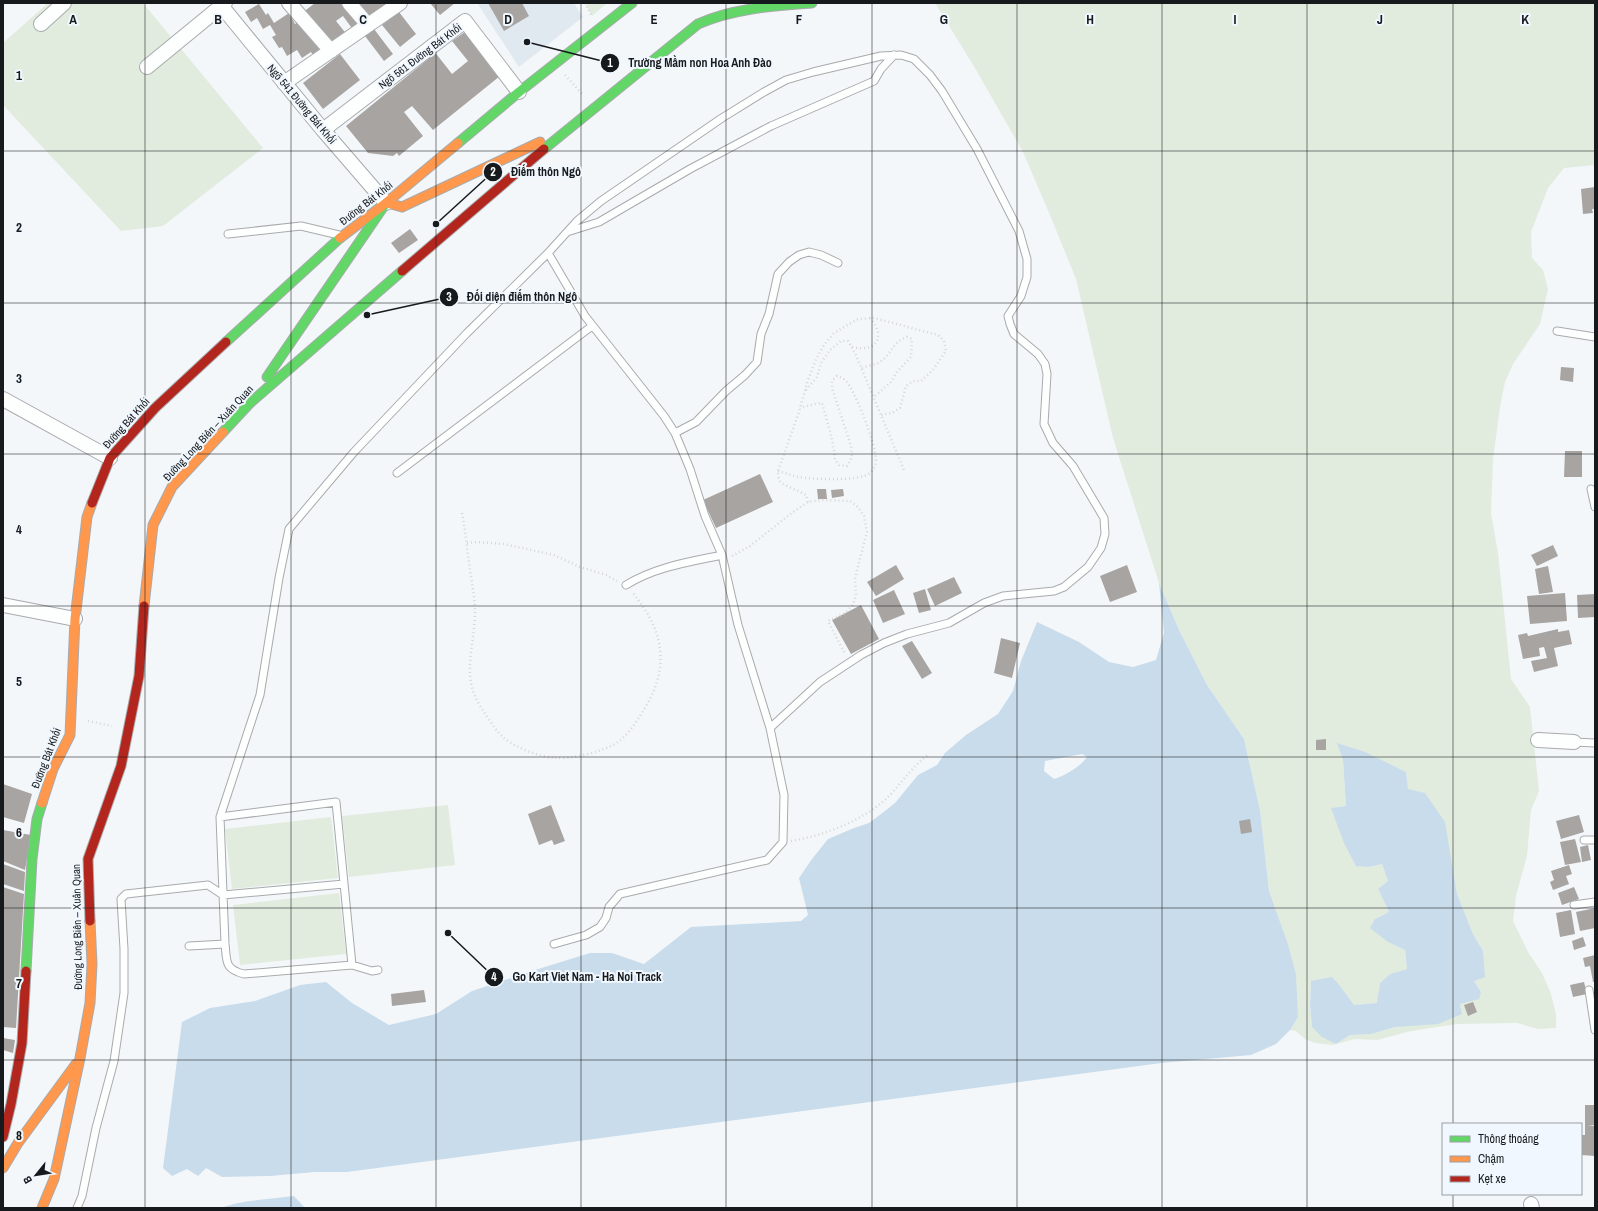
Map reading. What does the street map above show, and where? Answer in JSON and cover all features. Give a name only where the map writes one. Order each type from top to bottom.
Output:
[{"type":"main road","name":"Đường Bát Khối","points":[[3,1137],[11,1104],[22,1043],[32,859],[38,819],[53,769],[70,735],[75,619],[87,517],[110,458],[155,408],[343,236],[386,203],[519,92],[632,3]]},
{"type":"main road","name":"Đường Long Biên – Xuân Quan","points":[[42,1208],[54,1178],[80,1058],[90,1003],[92,964],[88,859],[121,766],[139,676],[144,599],[153,525],[172,487],[250,403],[494,191],[698,24],[711,17],[761,8],[812,3]]},
{"type":"main road","points":[[250,403],[386,203],[402,207],[568,129]]},
{"type":"main road","points":[[3,1168],[18,1143],[80,1058]]},
{"type":"street","points":[[40,24],[64,3]]},
{"type":"street","points":[[289,3],[331,51]]},
{"type":"street","points":[[349,3],[368,26]]},
{"type":"street","points":[[284,83],[400,3]]},
{"type":"street","points":[[147,66],[221,4]]},
{"type":"street","name":"Ngõ 541 Đường Bát Khối","points":[[221,4],[322,130],[386,203]]},
{"type":"street","name":"Ngõ 561 Đường Bát Khối","points":[[322,130],[465,21],[519,92]]},
{"type":"street","points":[[3,399],[110,458]]},
{"type":"street","points":[[3,605],[75,619]]},
{"type":"street","points":[[1538,740],[1574,742]]},
{"type":"lane","points":[[565,232],[599,222],[690,169],[771,126],[874,81],[881,69],[894,55]]},
{"type":"lane","points":[[378,970],[372,971],[352,964],[244,974],[234,971],[228,965],[225,944],[220,817],[260,694],[279,578],[289,529],[354,452],[467,333],[548,253],[565,232],[601,202],[722,118],[786,80],[881,56],[901,55],[914,59],[930,75],[942,91],[974,144],[1019,230],[1027,259],[1026,277],[1021,296],[1008,316],[1010,324],[1014,334],[1038,354],[1045,364],[1047,374],[1044,424],[1053,443],[1074,466],[1104,518],[1105,534],[1101,548],[1088,567],[1064,587],[1054,591],[1003,596],[984,603],[949,623],[907,634],[884,643],[850,662],[820,682],[770,728]]},
{"type":"lane","points":[[228,234],[301,226],[343,236]]},
{"type":"lane","points":[[675,433],[696,422],[757,362],[761,334],[768,314],[778,274],[789,262],[798,255],[809,252],[821,255],[838,263]]},
{"type":"lane","points":[[548,253],[592,326],[656,406],[675,433],[690,469],[705,516],[722,555],[738,624],[770,728],[784,795],[783,842],[767,860],[620,894],[610,907],[606,918],[600,927],[579,938],[554,944]]},
{"type":"lane","points":[[397,473],[592,326]]},
{"type":"lane","points":[[1557,331],[1595,337]]},
{"type":"lane","points":[[1591,489],[1595,507]]},
{"type":"lane","points":[[626,585],[650,573],[682,563],[722,555]]},
{"type":"lane","points":[[1574,742],[1595,743]]},
{"type":"lane","points":[[220,817],[336,802],[352,964]]},
{"type":"lane","points":[[1584,840],[1595,840]]},
{"type":"lane","points":[[77,1208],[82,1196],[96,1128],[114,1061],[124,992],[124,949],[121,899],[126,894],[208,885],[223,895],[344,884]]},
{"type":"lane","points":[[1574,905],[1595,902]]},
{"type":"lane","points":[[189,946],[225,944]]},
{"type":"lane","points":[[1589,990],[1595,1030]]},
{"type":"path","points":[[584,3],[592,16]]},
{"type":"path","points":[[561,70],[587,99]]},
{"type":"path","points":[[852,347],[868,348],[877,341],[880,333],[870,318]]},
{"type":"path","points":[[808,502],[806,495],[799,490],[783,485],[779,480],[778,471],[816,359],[824,344],[834,333],[858,319],[874,318],[938,335],[944,341],[946,351],[932,371],[921,381],[913,381],[906,386],[900,408],[892,413],[881,415]]},
{"type":"path","points":[[862,368],[880,363],[897,341],[907,337],[912,340],[911,357],[896,373],[892,381],[874,397]]},
{"type":"path","points":[[805,390],[818,377],[821,363],[830,350],[842,341],[848,341],[862,368],[904,470]]},
{"type":"path","points":[[778,471],[805,477],[851,479],[862,478],[870,474],[874,467],[876,459],[874,447],[852,389],[845,379],[837,376],[832,380],[832,388],[851,446],[852,457],[847,466],[839,465],[835,460],[830,431],[822,404],[814,404],[800,408]]},
{"type":"path","points":[[722,555],[731,557],[750,546],[808,502],[821,500],[850,501],[858,507],[864,516],[867,532],[855,578],[856,595],[853,605],[844,613],[828,621],[850,662]]},
{"type":"path","points":[[462,513],[475,610],[470,674],[473,692],[492,725],[504,738],[522,749],[555,758],[588,755],[612,746],[633,726],[658,683],[660,667],[660,642],[653,622],[642,604],[626,585],[606,575],[580,567],[554,555],[504,544],[477,542],[467,543]]},
{"type":"path","points":[[81,720],[116,727]]},
{"type":"path","points":[[783,842],[832,830],[856,819],[874,808],[890,795],[905,777],[928,754]]},
{"type":"shaded area","points":[[48,3],[143,3],[263,148],[163,226],[121,231],[3,105],[3,43]]},
{"type":"shaded area","points":[[477,3],[574,3],[583,17],[519,67]]},
{"type":"shaded area","points":[[585,3],[607,3],[592,16]]},
{"type":"shaded area","points":[[935,3],[1595,3],[1595,165],[1564,168],[1548,188],[1531,232],[1532,258],[1543,270],[1548,289],[1540,324],[1513,364],[1505,382],[1493,459],[1491,513],[1498,553],[1511,679],[1530,707],[1539,791],[1531,810],[1527,856],[1516,896],[1513,921],[1528,952],[1542,973],[1551,994],[1556,1014],[1556,1028],[1538,1029],[1517,1023],[1457,1024],[1411,1031],[1377,1040],[1354,1039],[1333,1045],[1315,1043],[1305,1039],[1296,1031],[1290,1030],[1298,1017],[1288,944],[1269,891],[1260,810],[1244,739],[1207,685],[1179,630],[1159,583],[1113,438],[1076,279],[1023,152],[975,68]],"holes":[[[1338,744],[1406,772],[1408,789],[1451,859],[1457,894],[1473,934],[1483,951],[1474,981],[1481,992],[1460,1004],[1462,1014],[1395,1027],[1371,1034],[1350,1035],[1336,1044],[1312,1027],[1310,1005],[1311,981],[1341,987],[1354,1005],[1378,1003],[1380,983],[1390,974],[1407,969],[1405,950],[1388,942],[1375,919],[1389,912],[1378,889],[1388,881],[1382,864],[1369,867],[1332,808],[1346,806],[1343,760]]]},
{"type":"shaded area","points":[[448,805],[455,865],[349,877],[342,816]]},
{"type":"shaded area","points":[[331,817],[338,878],[232,889],[225,829]]},
{"type":"shaded area","points":[[339,893],[346,954],[240,965],[233,905]]},
{"type":"water","points":[[1159,583],[1179,630],[1207,685],[1244,739],[1260,810],[1269,891],[1288,944],[1296,975],[1298,1017],[1290,1030],[1276,1044],[1251,1055],[1161,1063],[347,1172],[315,1172],[270,1176],[222,1177],[206,1168],[198,1176],[187,1169],[172,1176],[163,1168],[182,1022],[210,1008],[255,1001],[300,985],[326,982],[352,1003],[389,1025],[436,1014],[472,991],[590,953],[612,953],[644,964],[691,927],[801,921],[808,915],[799,878],[812,859],[828,839],[869,823],[881,814],[895,803],[918,775],[937,765],[945,753],[966,735],[998,714],[1013,691],[1021,661],[1037,622],[1079,642],[1109,662],[1133,667],[1156,660],[1164,633]],"holes":[[[1082,754],[1087,757],[1081,764],[1063,776],[1054,779],[1044,771],[1045,761]]]},
{"type":"water","points":[[1337,743],[1365,752],[1406,772],[1408,789],[1425,793],[1445,822],[1457,894],[1473,934],[1483,951],[1485,977],[1474,981],[1481,992],[1479,999],[1460,1004],[1462,1014],[1438,1024],[1395,1027],[1371,1034],[1350,1035],[1336,1044],[1322,1037],[1312,1027],[1310,1005],[1311,981],[1332,977],[1354,1005],[1377,1003],[1380,983],[1390,974],[1407,969],[1405,950],[1388,942],[1370,928],[1375,919],[1389,912],[1378,889],[1388,881],[1382,864],[1369,867],[1356,866],[1344,843],[1331,808],[1346,806],[1343,760]]},
{"type":"water","points":[[294,1196],[305,1208],[221,1208],[247,1201]]},
{"type":"building","points":[[315,3],[346,3],[363,24],[354,31],[343,16],[336,21],[348,36],[331,49],[302,13]]},
{"type":"building","points":[[354,3],[392,3],[367,21]]},
{"type":"building","points":[[430,3],[455,3],[440,15]]},
{"type":"building","points":[[488,3],[522,3],[529,16],[504,31]]},
{"type":"building","points":[[259,4],[266,15],[268,13],[274,23],[289,13],[295,24],[303,19],[322,52],[314,57],[311,52],[302,58],[297,50],[287,56],[282,47],[279,48],[272,37],[276,35],[270,25],[263,29],[257,18],[251,22],[245,12]]},
{"type":"building","points":[[399,12],[416,34],[400,47],[382,25]]},
{"type":"building","points":[[374,29],[393,54],[384,61],[365,36]]},
{"type":"building","points":[[465,32],[500,76],[433,130],[412,106],[404,112],[423,136],[399,156],[397,153],[393,156],[368,153],[346,126],[427,60],[425,58],[434,51],[452,74],[468,61],[452,41]]},
{"type":"building","points":[[340,54],[360,80],[323,109],[303,83]]},
{"type":"building","points":[[1595,187],[1595,209],[1592,209],[1593,213],[1583,214],[1581,189]]},
{"type":"building","points":[[410,229],[418,240],[399,253],[391,243]]},
{"type":"building","points":[[1561,367],[1574,368],[1573,382],[1560,380]]},
{"type":"building","points":[[1565,451],[1582,451],[1582,477],[1564,477]]},
{"type":"building","points":[[760,474],[773,502],[716,528],[703,500]]},
{"type":"building","points":[[817,489],[826,489],[827,499],[818,499]]},
{"type":"building","points":[[843,489],[844,496],[832,498],[831,490]]},
{"type":"building","points":[[1553,545],[1558,556],[1537,566],[1531,555]]},
{"type":"building","points":[[896,565],[904,579],[876,596],[867,582]]},
{"type":"building","points":[[1127,565],[1137,592],[1110,602],[1100,576]]},
{"type":"building","points":[[1548,566],[1553,592],[1539,594],[1535,569]]},
{"type":"building","points":[[954,577],[962,593],[935,606],[927,589]]},
{"type":"building","points":[[925,589],[931,610],[919,613],[913,593]]},
{"type":"building","points":[[894,590],[905,614],[883,623],[873,600]]},
{"type":"building","points":[[1565,593],[1567,621],[1530,624],[1527,596]]},
{"type":"building","points":[[1595,594],[1595,617],[1578,618],[1577,595]]},
{"type":"building","points":[[861,605],[879,639],[851,654],[832,620]]},
{"type":"building","points":[[1558,629],[1558,632],[1569,630],[1572,644],[1554,648],[1558,666],[1534,672],[1531,661],[1547,658],[1544,647],[1539,648],[1540,656],[1523,659],[1518,635],[1527,633],[1528,636]]},
{"type":"building","points":[[1001,638],[1020,643],[1012,678],[994,673]]},
{"type":"building","points":[[912,641],[932,673],[922,679],[902,646]]},
{"type":"building","points":[[1326,739],[1326,750],[1316,750],[1316,740]]},
{"type":"building","points":[[3,784],[32,794],[24,823],[3,817]]},
{"type":"building","points":[[551,805],[565,841],[554,845],[552,840],[539,845],[528,814]]},
{"type":"building","points":[[1579,815],[1584,832],[1561,839],[1556,821]]},
{"type":"building","points":[[1250,819],[1252,832],[1241,834],[1239,821]]},
{"type":"building","points":[[3,830],[31,835],[25,870],[3,861]]},
{"type":"building","points":[[1575,839],[1581,862],[1565,865],[1560,842]]},
{"type":"building","points":[[1588,845],[1591,860],[1582,862],[1580,847]]},
{"type":"building","points":[[3,864],[25,872],[24,891],[3,884]]},
{"type":"building","points":[[1569,865],[1572,874],[1566,876],[1569,884],[1553,890],[1550,882],[1554,880],[1551,871]]},
{"type":"building","points":[[3,887],[24,894],[16,1028],[3,1027]]},
{"type":"building","points":[[1574,887],[1579,899],[1562,905],[1558,893]]},
{"type":"building","points":[[1595,908],[1595,928],[1580,931],[1576,912]]},
{"type":"building","points":[[1571,910],[1575,934],[1560,937],[1556,913]]},
{"type":"building","points":[[1583,937],[1586,946],[1574,950],[1572,941]]},
{"type":"building","points":[[1595,955],[1595,982],[1593,982],[1590,966],[1585,967],[1583,958]]},
{"type":"building","points":[[1584,982],[1587,994],[1573,997],[1570,985]]},
{"type":"building","points":[[424,990],[426,1002],[392,1006],[391,994]]},
{"type":"building","points":[[1473,1002],[1477,1012],[1468,1016],[1464,1005]]},
{"type":"building","points":[[3,1038],[15,1040],[13,1053],[3,1050]]},
{"type":"building","points":[[1585,1105],[1595,1105],[1595,1125],[1588,1125],[1595,1126],[1595,1156],[1582,1155],[1582,1135],[1585,1135]]},
{"type":"traffic: fast","points":[[458,143],[519,92],[632,3]]},
{"type":"traffic: fast","points":[[544,149],[698,24],[726,14],[740,11],[812,3]]},
{"type":"traffic: fast","points":[[267,377],[386,203],[388,203]]},
{"type":"traffic: fast","points":[[226,342],[340,238]]},
{"type":"traffic: fast","points":[[223,432],[250,403],[402,271]]},
{"type":"traffic: fast","points":[[26,971],[32,859],[37,819],[42,803]]},
{"type":"traffic: slow","points":[[388,203],[402,207],[540,142]]},
{"type":"traffic: slow","points":[[340,238],[386,203],[458,143]]},
{"type":"traffic: slow","points":[[144,606],[153,525],[172,487],[223,432]]},
{"type":"traffic: slow","points":[[42,803],[53,769],[70,735],[75,619],[87,517],[92,503]]},
{"type":"traffic: slow","points":[[42,1208],[54,1179],[80,1058],[90,1003],[92,964],[90,921]]},
{"type":"traffic: slow","points":[[3,1168],[18,1143],[76,1064]]},
{"type":"traffic: jam","points":[[402,271],[544,149]]},
{"type":"traffic: jam","points":[[92,503],[110,458],[155,408],[226,342]]},
{"type":"traffic: jam","points":[[90,921],[88,859],[121,766],[139,676],[144,606]]},
{"type":"traffic: jam","points":[[3,1137],[11,1104],[22,1043],[26,971]]},
{"type":"place","name":"Trường Mầm non Hoa Anh Đào","points":[[527,42]]},
{"type":"place","name":"Điếm thôn Ngô","points":[[436,224]]},
{"type":"place","name":"Đối diện điếm thôn Ngô","points":[[367,315]]},
{"type":"place","name":"Go Kart Viet Nam - Ha Noi Track","points":[[448,933]]}]
